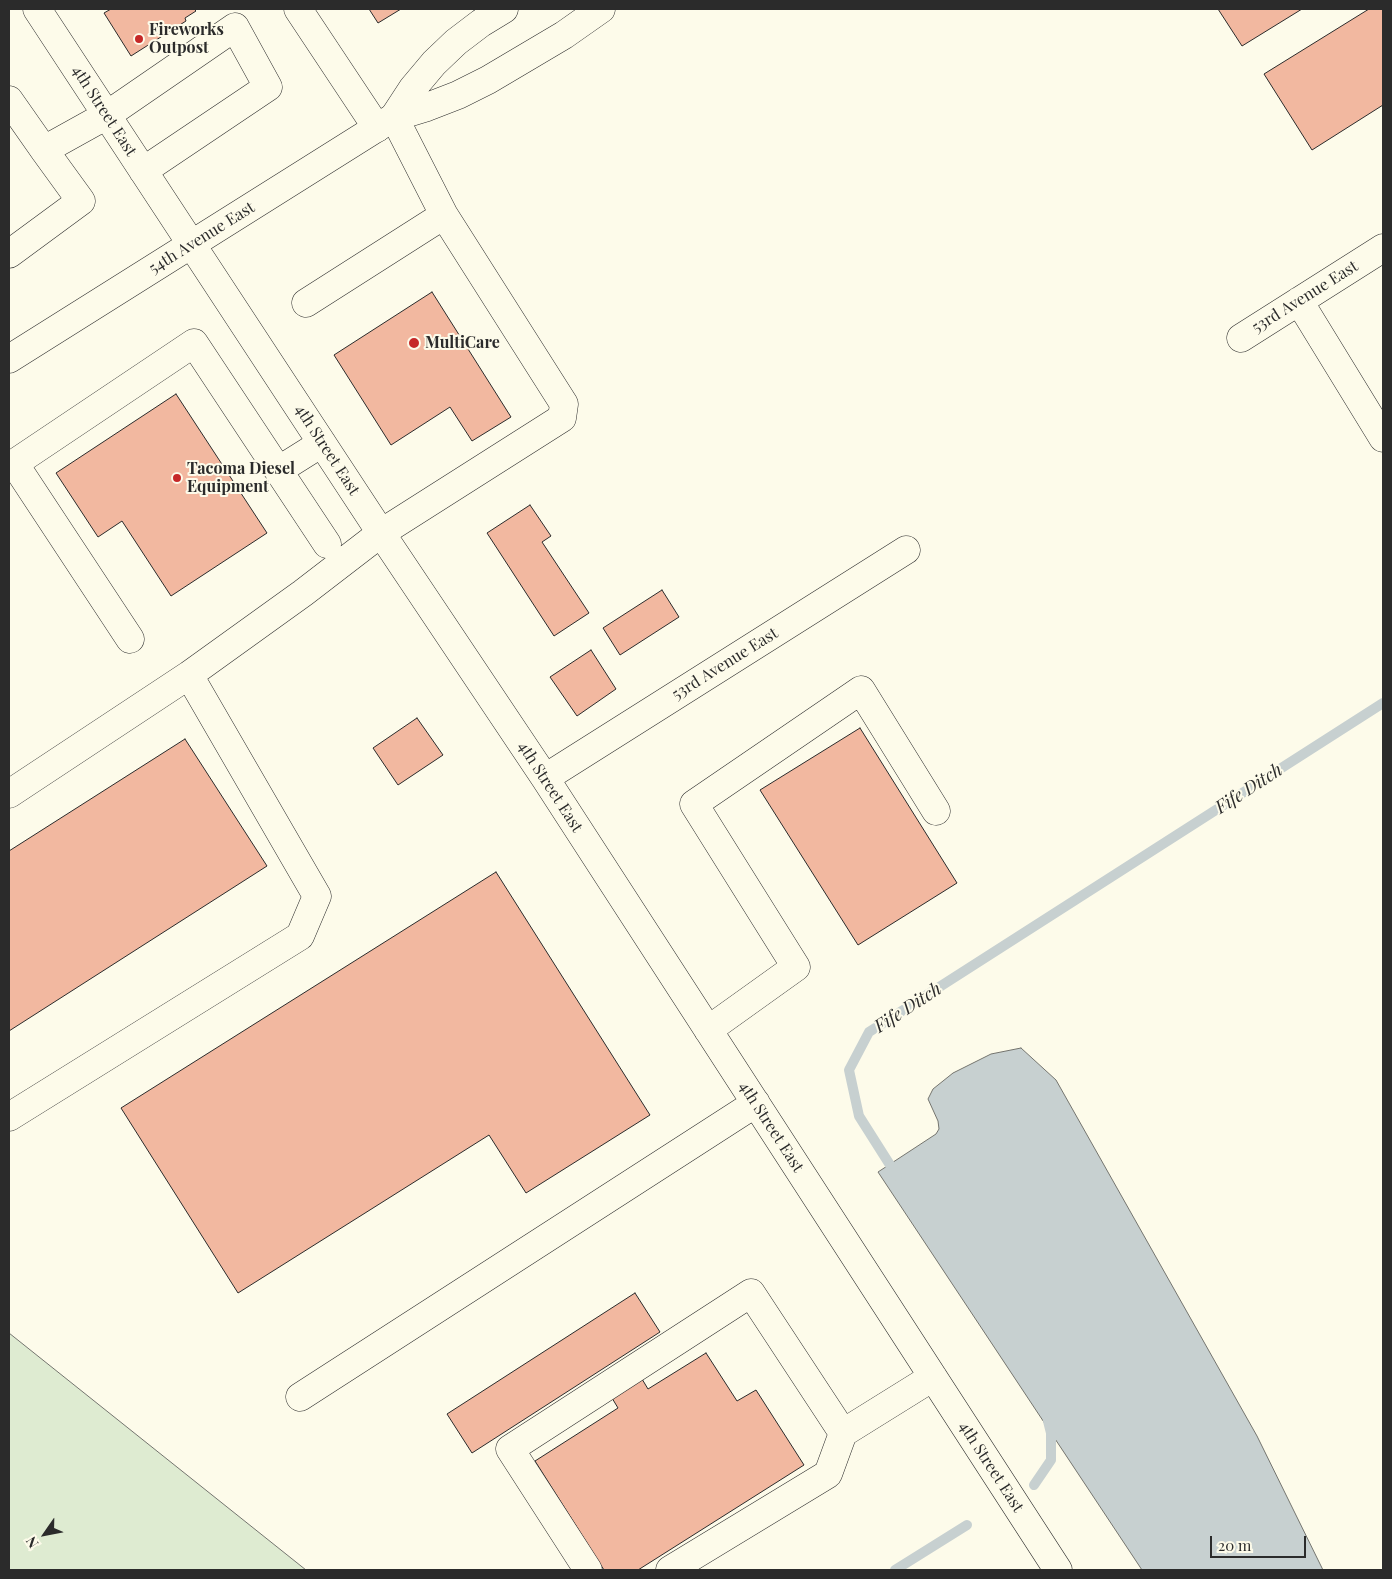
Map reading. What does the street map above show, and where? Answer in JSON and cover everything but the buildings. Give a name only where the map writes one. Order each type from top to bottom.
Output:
[{"type":"street","name":"4th Street East","points":[[36,9],[381,533],[545,778],[1058,1570]]},
{"type":"street","points":[[9,794],[189,675],[303,593],[381,533],[562,418],[564,404],[386,122],[298,9]]},
{"type":"street","name":"54th Avenue East","points":[[386,122],[434,63],[480,23],[504,9]]},
{"type":"street","name":"54th Avenue East","points":[[9,359],[386,122],[458,95],[488,80],[564,35],[601,9]]},
{"type":"street","points":[[44,150],[107,115],[235,26],[268,87],[143,171]]},
{"type":"street","points":[[9,100],[81,201],[9,254]]},
{"type":"street","points":[[306,302],[444,214]]},
{"type":"street","name":"53rd Avenue East","points":[[1241,338],[1376,252]]},
{"type":"street","points":[[1299,301],[1383,438]]},
{"type":"street","points":[[130,639],[11,465],[194,342],[327,544]]},
{"type":"street","points":[[279,470],[322,443]]},
{"type":"street","name":"53rd Avenue East","points":[[545,778],[906,550]]},
{"type":"street","points":[[9,1117],[300,936],[317,896],[189,675]]},
{"type":"street","points":[[708,1030],[796,967],[694,804],[861,690],[936,811]]},
{"type":"street","points":[[300,1397],[756,1103]]},
{"type":"street","points":[[588,1570],[510,1449],[751,1293],[843,1433]]},
{"type":"street","points":[[670,1570],[828,1474],[843,1433],[933,1377]]},
{"type":"green space","points":[[9,1333],[306,1570],[9,1570]]},
{"type":"shaded area","points":[[1021,1048],[1056,1080],[1257,1436],[1323,1570],[1142,1570],[878,1172],[936,1134],[939,1129],[938,1121],[928,1099],[933,1089],[953,1073],[991,1054]]},
{"type":"waterway","name":"Fife Ditch","points":[[897,1176],[859,1116],[849,1070],[869,1032],[1383,703]]},
{"type":"waterway","name":"Fife Ditch","points":[[1034,1485],[1051,1460],[1051,1433],[1048,1421]]},
{"type":"waterway","name":"Fife Ditch","points":[[895,1570],[967,1525]]},
{"type":"place","name":"Fireworks Outpost","points":[[139,39]]},
{"type":"place","name":"MultiCare","points":[[414,343]]},
{"type":"place","name":"Tacoma Diesel Equipment","points":[[177,478]]}]
